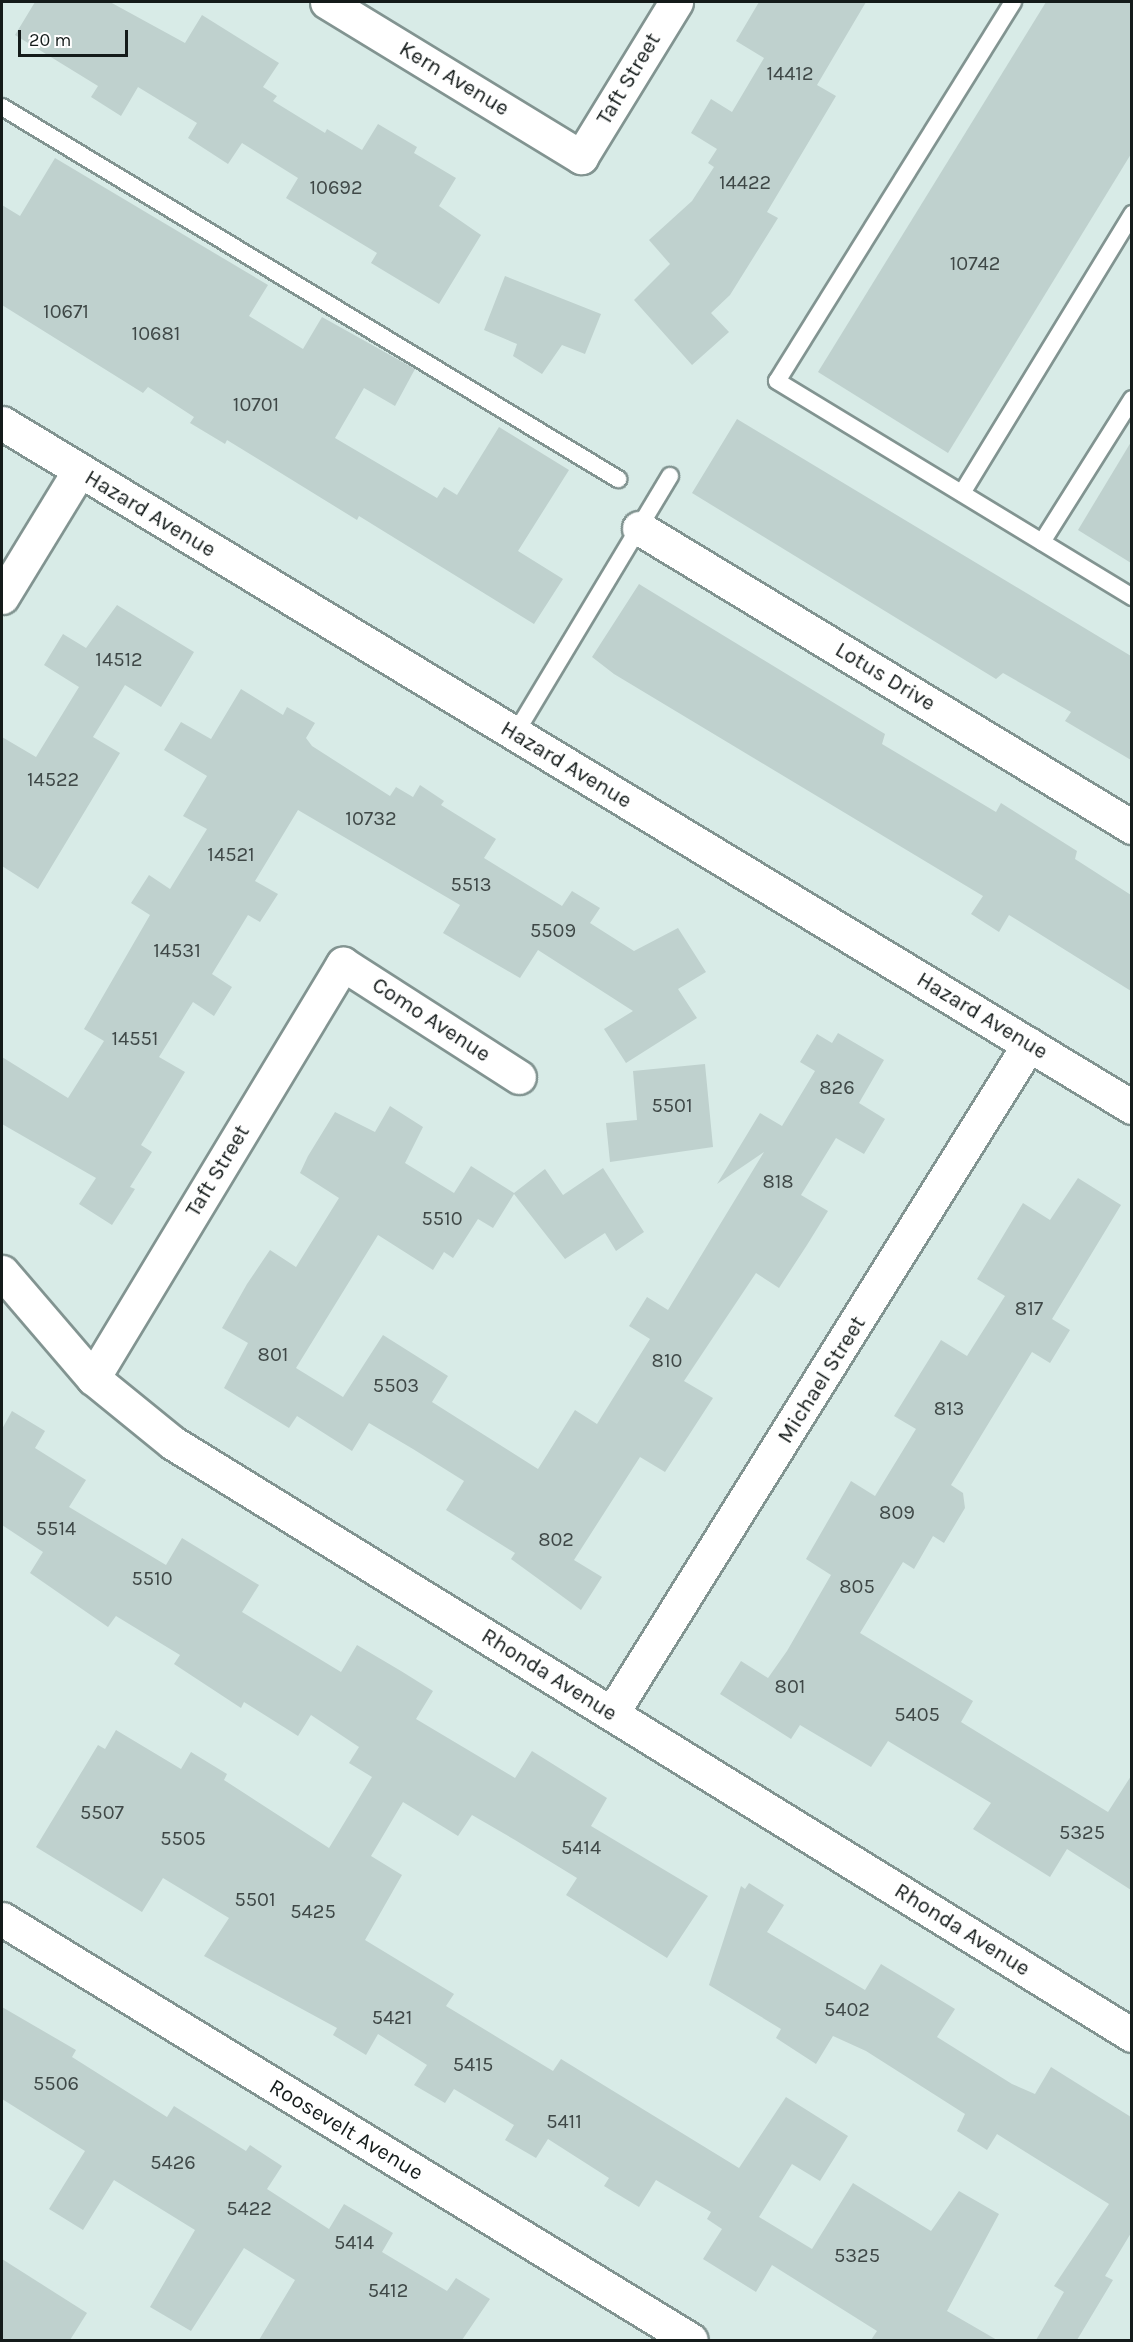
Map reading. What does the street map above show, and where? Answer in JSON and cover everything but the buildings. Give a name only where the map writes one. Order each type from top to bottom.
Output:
[{"type":"street","name":"Kern Avenue","points":[[327,2],[581,157]]},
{"type":"street","name":"Taft Street","points":[[581,157],[676,2]]},
{"type":"street","name":"Hazard Avenue","points":[[2,423],[1131,1107]]},
{"type":"street","points":[[2,597],[80,471]]},
{"type":"street","name":"Lotus Drive","points":[[639,528],[1131,827]]},
{"type":"street","name":"Taft Street","points":[[93,1378],[343,964]]},
{"type":"street","name":"Como Avenue","points":[[343,964],[519,1077]]},
{"type":"street","name":"Michael Street","points":[[612,1713],[1029,1044]]},
{"type":"street","name":"Rhonda Avenue","points":[[2,1272],[93,1378],[173,1443],[1131,2035]]},
{"type":"street","name":"Roosevelt Avenue","points":[[2,1919],[691,2340]]},
{"type":"lane","points":[[1013,2],[777,381],[1131,597]]},
{"type":"lane","points":[[2,107],[618,479]]},
{"type":"lane","points":[[962,493],[1131,214]]},
{"type":"lane","points":[[1042,542],[1131,399]]},
{"type":"lane","points":[[515,734],[670,476]]}]
